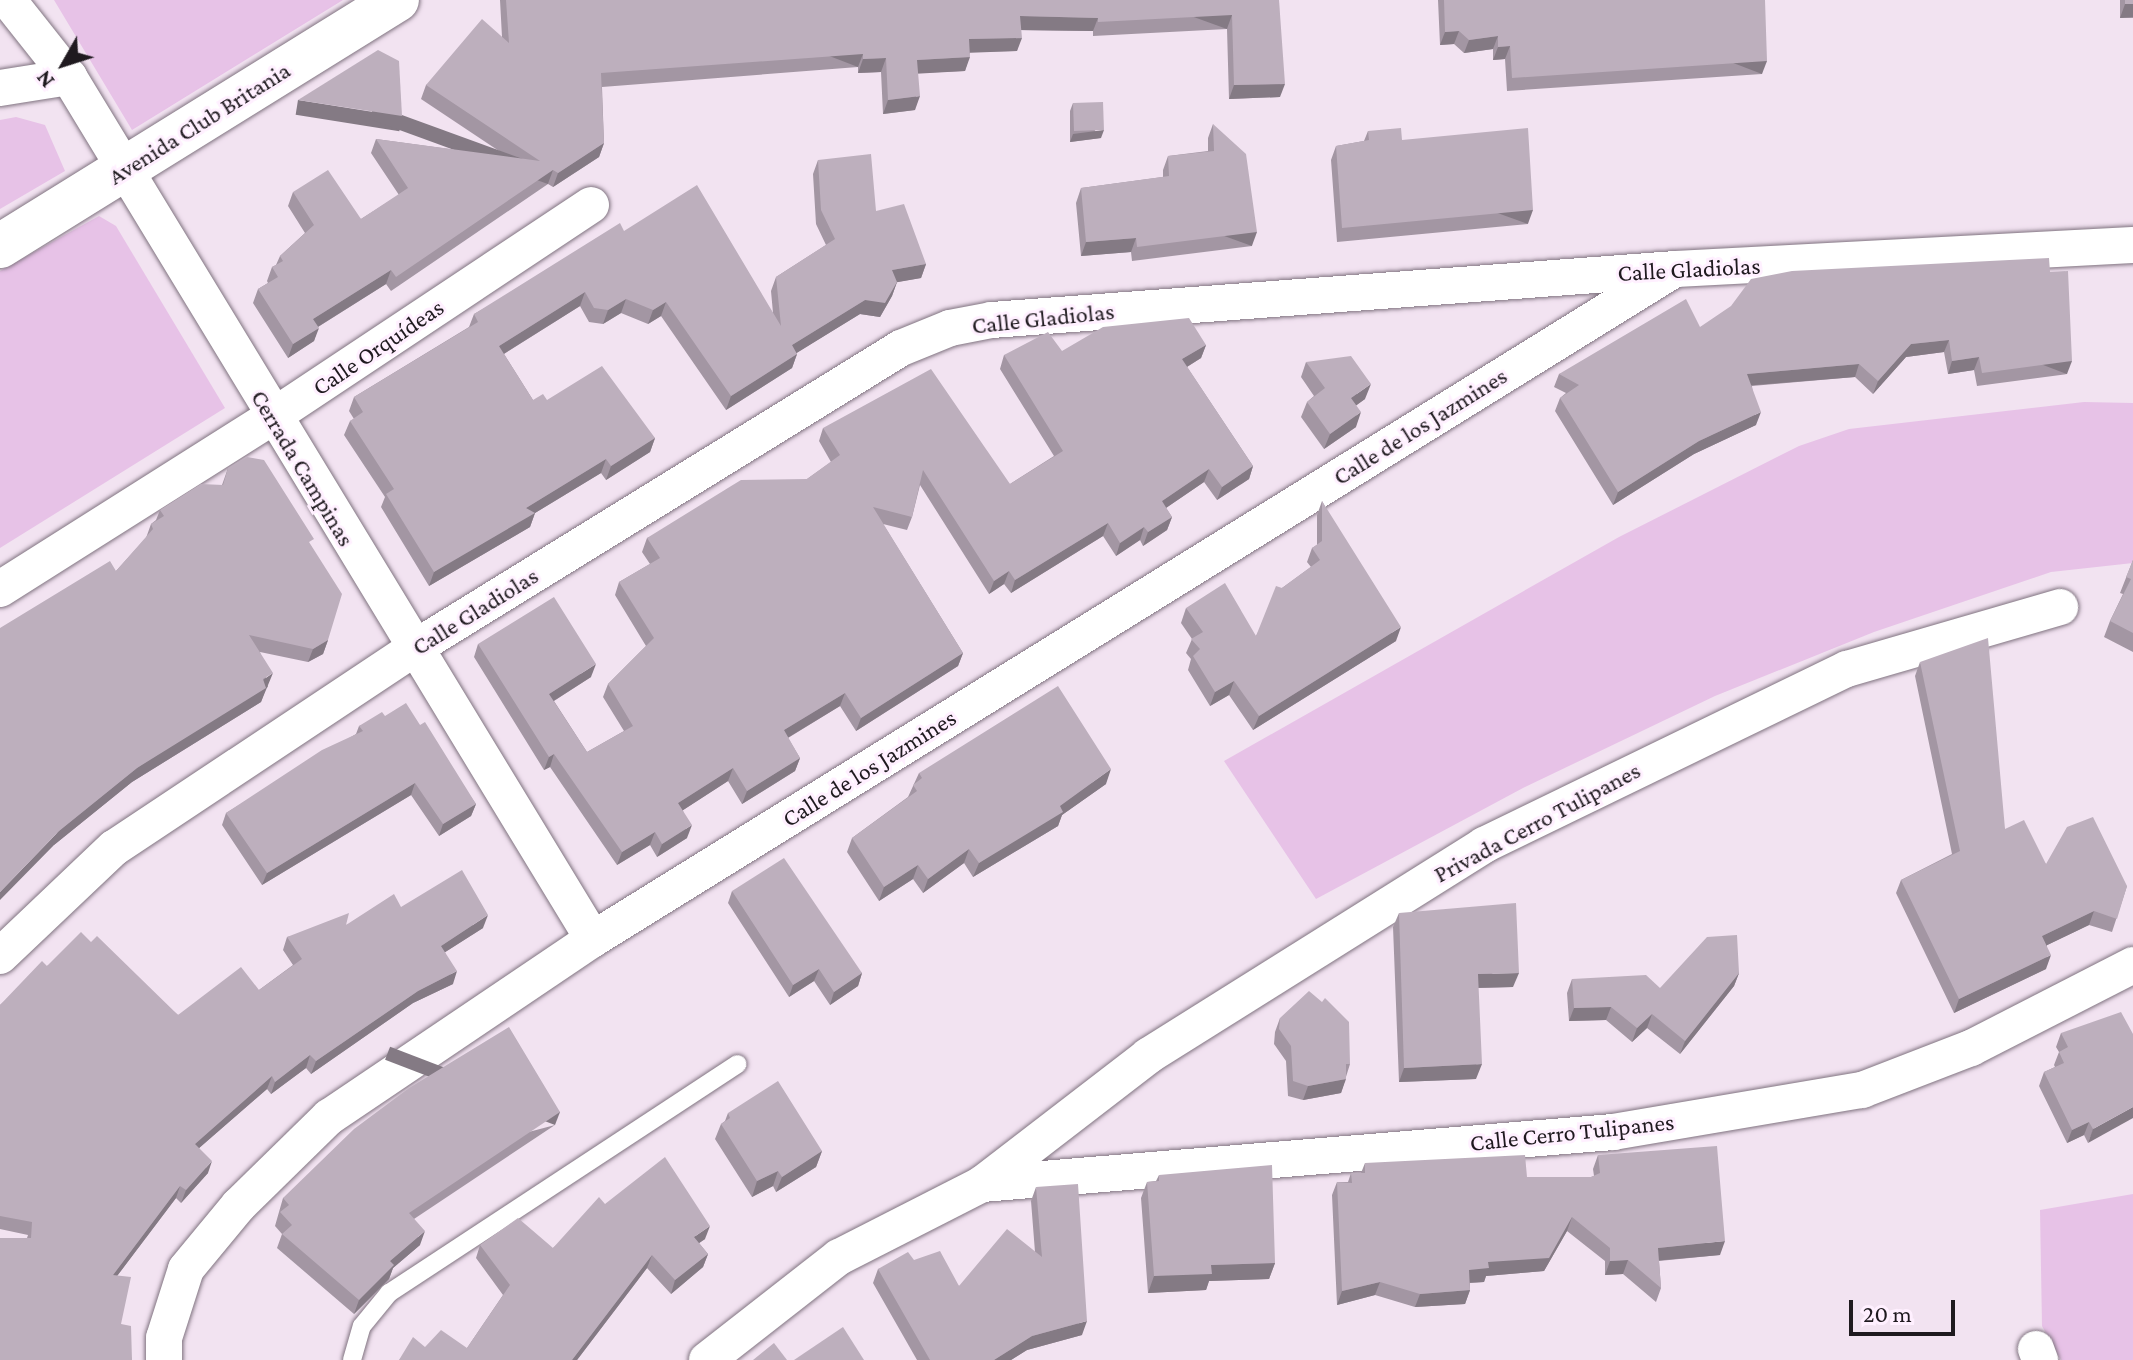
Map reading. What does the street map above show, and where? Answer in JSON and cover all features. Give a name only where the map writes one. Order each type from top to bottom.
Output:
[{"type":"main road","name":"Avenida Club Britania","points":[[0,246],[397,0]]},
{"type":"street","name":"Cerrada Campinas","points":[[8,0],[69,77],[413,649],[593,939]]},
{"type":"street","points":[[0,88],[69,77]]},
{"type":"street","name":"Calle Orquídeas","points":[[0,589],[272,417],[591,205]]},
{"type":"street","name":"Calle Gladiolas","points":[[0,956],[114,848],[413,649],[901,348],[950,328],[992,320],[1675,269],[2133,245]]},
{"type":"street","name":"Calle de los Jazmines","points":[[164,1360],[164,1338],[186,1269],[239,1205],[329,1117],[593,939],[1675,269]]},
{"type":"street","name":"Privada Cerro Tulipanes","points":[[982,1184],[1148,1056],[1484,845],[1847,669],[2060,607]]},
{"type":"street","name":"Calle Cerro Tulipanes","points":[[982,1184],[1613,1132],[1862,1090],[1971,1048],[2133,965]]},
{"type":"street","points":[[707,1360],[839,1257],[982,1184]]},
{"type":"lane","points":[[352,1360],[362,1326],[389,1293],[737,1064]]},
{"type":"shaded area","points":[[54,0],[343,0],[132,130]]},
{"type":"shaded area","points":[[16,117],[45,125],[65,171],[0,209],[0,120]]},
{"type":"shaded area","points":[[99,216],[116,226],[225,408],[0,548],[0,271]]},
{"type":"shaded area","points":[[2084,402],[2133,403],[2133,563],[2051,572],[1874,632],[1715,696],[1523,788],[1316,899],[1224,761],[1619,537],[1799,446],[1849,429]]},
{"type":"shaded area","points":[[2133,1194],[2133,1360],[2061,1360],[2042,1326],[2040,1210]]},
{"type":"building","points":[[506,0],[1279,0],[1285,84],[1234,85],[1232,15],[1098,22],[1098,18],[1020,16],[1022,38],[969,39],[970,57],[917,60],[920,96],[888,100],[886,58],[863,59],[863,54],[601,73],[604,143],[558,173],[553,170],[396,277],[391,270],[313,319],[319,328],[293,344],[258,289],[278,277],[272,267],[283,261],[280,256],[314,225],[293,192],[328,170],[361,219],[408,188],[376,139],[540,161],[426,85],[482,19],[509,43]]},
{"type":"building","points":[[1444,0],[1765,0],[1767,61],[1512,78],[1510,46],[1498,47],[1498,36],[1469,40],[1459,31],[1445,32]]},
{"type":"building","points":[[378,50],[399,61],[402,116],[298,100]]},
{"type":"building","points":[[1103,102],[1104,130],[1074,131],[1073,103]]},
{"type":"building","points":[[1213,124],[1246,154],[1257,232],[1137,247],[1136,238],[1086,242],[1081,188],[1169,176],[1168,156],[1214,151]]},
{"type":"building","points":[[1401,128],[1402,140],[1528,128],[1533,210],[1342,228],[1336,146],[1369,140],[1368,131]]},
{"type":"building","points":[[871,154],[876,211],[904,204],[926,264],[892,270],[897,282],[885,303],[865,300],[792,345],[797,354],[731,396],[666,302],[653,310],[626,299],[608,310],[594,308],[585,292],[499,346],[533,400],[543,394],[547,400],[602,366],[655,438],[611,466],[606,459],[526,508],[535,513],[434,572],[386,494],[394,489],[350,421],[363,412],[354,397],[478,322],[474,314],[620,223],[624,231],[697,185],[781,326],[776,277],[835,239],[821,210],[818,160]]},
{"type":"building","points":[[2049,258],[2050,272],[2068,271],[2072,361],[1982,373],[1979,357],[1952,361],[1949,340],[1911,344],[1878,381],[1859,364],[1747,374],[1761,412],[1699,441],[1618,492],[1560,398],[1579,385],[1559,374],[1686,299],[1700,327],[1731,306],[1751,279],[1792,271]]},
{"type":"building","points":[[1189,318],[1206,345],[1182,359],[1253,466],[1222,487],[1209,469],[1162,501],[1172,517],[1148,532],[1144,527],[1120,543],[1108,523],[1015,580],[1009,571],[994,581],[923,470],[912,517],[873,507],[963,653],[861,718],[845,693],[784,730],[800,758],[747,791],[733,768],[678,803],[692,825],[662,844],[655,832],[622,852],[554,754],[549,757],[478,644],[554,597],[596,664],[549,694],[587,752],[633,726],[608,684],[654,638],[619,582],[660,558],[647,538],[741,480],[807,479],[840,455],[823,428],[931,369],[1010,484],[1063,451],[1004,355],[1048,332],[1062,351],[1103,327]]},
{"type":"building","points":[[1351,356],[1371,384],[1351,398],[1361,412],[1330,434],[1307,402],[1325,388],[1306,362]]},
{"type":"building","points":[[247,457],[264,460],[314,539],[309,542],[342,594],[328,640],[313,649],[249,635],[273,673],[263,679],[266,688],[137,768],[59,831],[0,892],[0,628],[110,561],[116,571],[153,529],[151,524],[164,516],[160,510],[201,484],[223,485],[228,468]]},
{"type":"building","points":[[1322,501],[1401,627],[1259,716],[1234,681],[1215,692],[1193,656],[1200,649],[1191,639],[1203,632],[1186,608],[1225,583],[1256,636],[1276,586],[1282,588],[1320,560],[1312,548],[1322,541]]},
{"type":"building","points":[[2133,560],[2133,633],[2110,621],[2131,579],[2126,577]]},
{"type":"building","points":[[1988,638],[2005,829],[2024,820],[2046,864],[2067,827],[2093,817],[2127,886],[2117,919],[2094,911],[2042,936],[2051,955],[1959,999],[1901,880],[1960,851],[1920,662]]},
{"type":"building","points":[[1058,686],[1111,769],[1060,806],[1063,812],[979,863],[969,849],[928,879],[918,865],[884,887],[852,838],[917,791],[913,785],[922,778],[919,773]]},
{"type":"building","points":[[406,703],[420,725],[425,722],[476,804],[443,824],[415,783],[267,873],[226,813],[322,750],[363,731],[359,726],[382,712],[385,716]]},
{"type":"building","points":[[784,858],[862,973],[834,992],[819,969],[793,985],[732,891]]},
{"type":"building","points":[[462,870],[488,915],[441,946],[457,971],[418,991],[316,1061],[310,1055],[275,1082],[272,1076],[195,1144],[212,1161],[186,1190],[180,1186],[113,1275],[131,1277],[121,1324],[131,1326],[132,1360],[0,1360],[0,1238],[31,1238],[32,1222],[0,1216],[0,1005],[42,961],[47,966],[81,932],[91,942],[97,936],[178,1015],[241,967],[259,990],[302,959],[287,937],[349,913],[346,925],[394,894],[401,907]]},
{"type":"building","points":[[1516,903],[1519,973],[1478,974],[1482,1064],[1404,1068],[1399,913]]},
{"type":"building","points":[[1737,935],[1739,973],[1685,1041],[1652,1014],[1637,1028],[1611,1007],[1574,1008],[1572,979],[1646,975],[1660,988],[1707,937]]},
{"type":"building","points":[[1309,991],[1322,1002],[1325,998],[1349,1022],[1350,1064],[1346,1064],[1346,1079],[1308,1086],[1293,1081],[1291,1046],[1279,1029],[1280,1018]]},
{"type":"building","points":[[2121,1012],[2133,1034],[2133,1107],[2093,1129],[2089,1122],[2072,1130],[2044,1072],[2064,1063],[2059,1052],[2068,1047],[2061,1033]]},
{"type":"building","points":[[509,1027],[560,1112],[409,1213],[425,1231],[390,1261],[394,1265],[359,1300],[282,1234],[292,1225],[280,1212],[289,1205],[283,1198],[354,1129],[409,1088]]},
{"type":"building","points":[[778,1081],[822,1151],[782,1177],[778,1171],[757,1181],[721,1124],[730,1118],[728,1113]]},
{"type":"building","points":[[1717,1146],[1725,1241],[1658,1248],[1661,1288],[1628,1260],[1610,1261],[1610,1248],[1572,1217],[1549,1258],[1488,1262],[1489,1268],[1469,1270],[1470,1290],[1420,1294],[1380,1282],[1342,1291],[1337,1182],[1352,1183],[1351,1173],[1365,1173],[1365,1163],[1525,1155],[1527,1177],[1591,1177],[1600,1173],[1598,1155]]},
{"type":"building","points":[[665,1157],[710,1226],[694,1237],[708,1254],[675,1280],[652,1255],[572,1360],[399,1360],[413,1337],[425,1347],[441,1330],[467,1348],[510,1285],[480,1245],[518,1218],[553,1248],[599,1197],[605,1204]]},
{"type":"building","points":[[1272,1165],[1275,1263],[1211,1265],[1212,1274],[1154,1276],[1147,1182],[1159,1181],[1159,1175]]},
{"type":"building","points":[[1078,1184],[1087,1321],[1032,1336],[994,1360],[930,1360],[878,1269],[908,1252],[914,1260],[940,1251],[959,1286],[1007,1229],[1042,1257],[1036,1187]]},
{"type":"building","points":[[843,1327],[864,1360],[794,1360]]},
{"type":"building","points":[[774,1343],[787,1360],[753,1360]]}]
